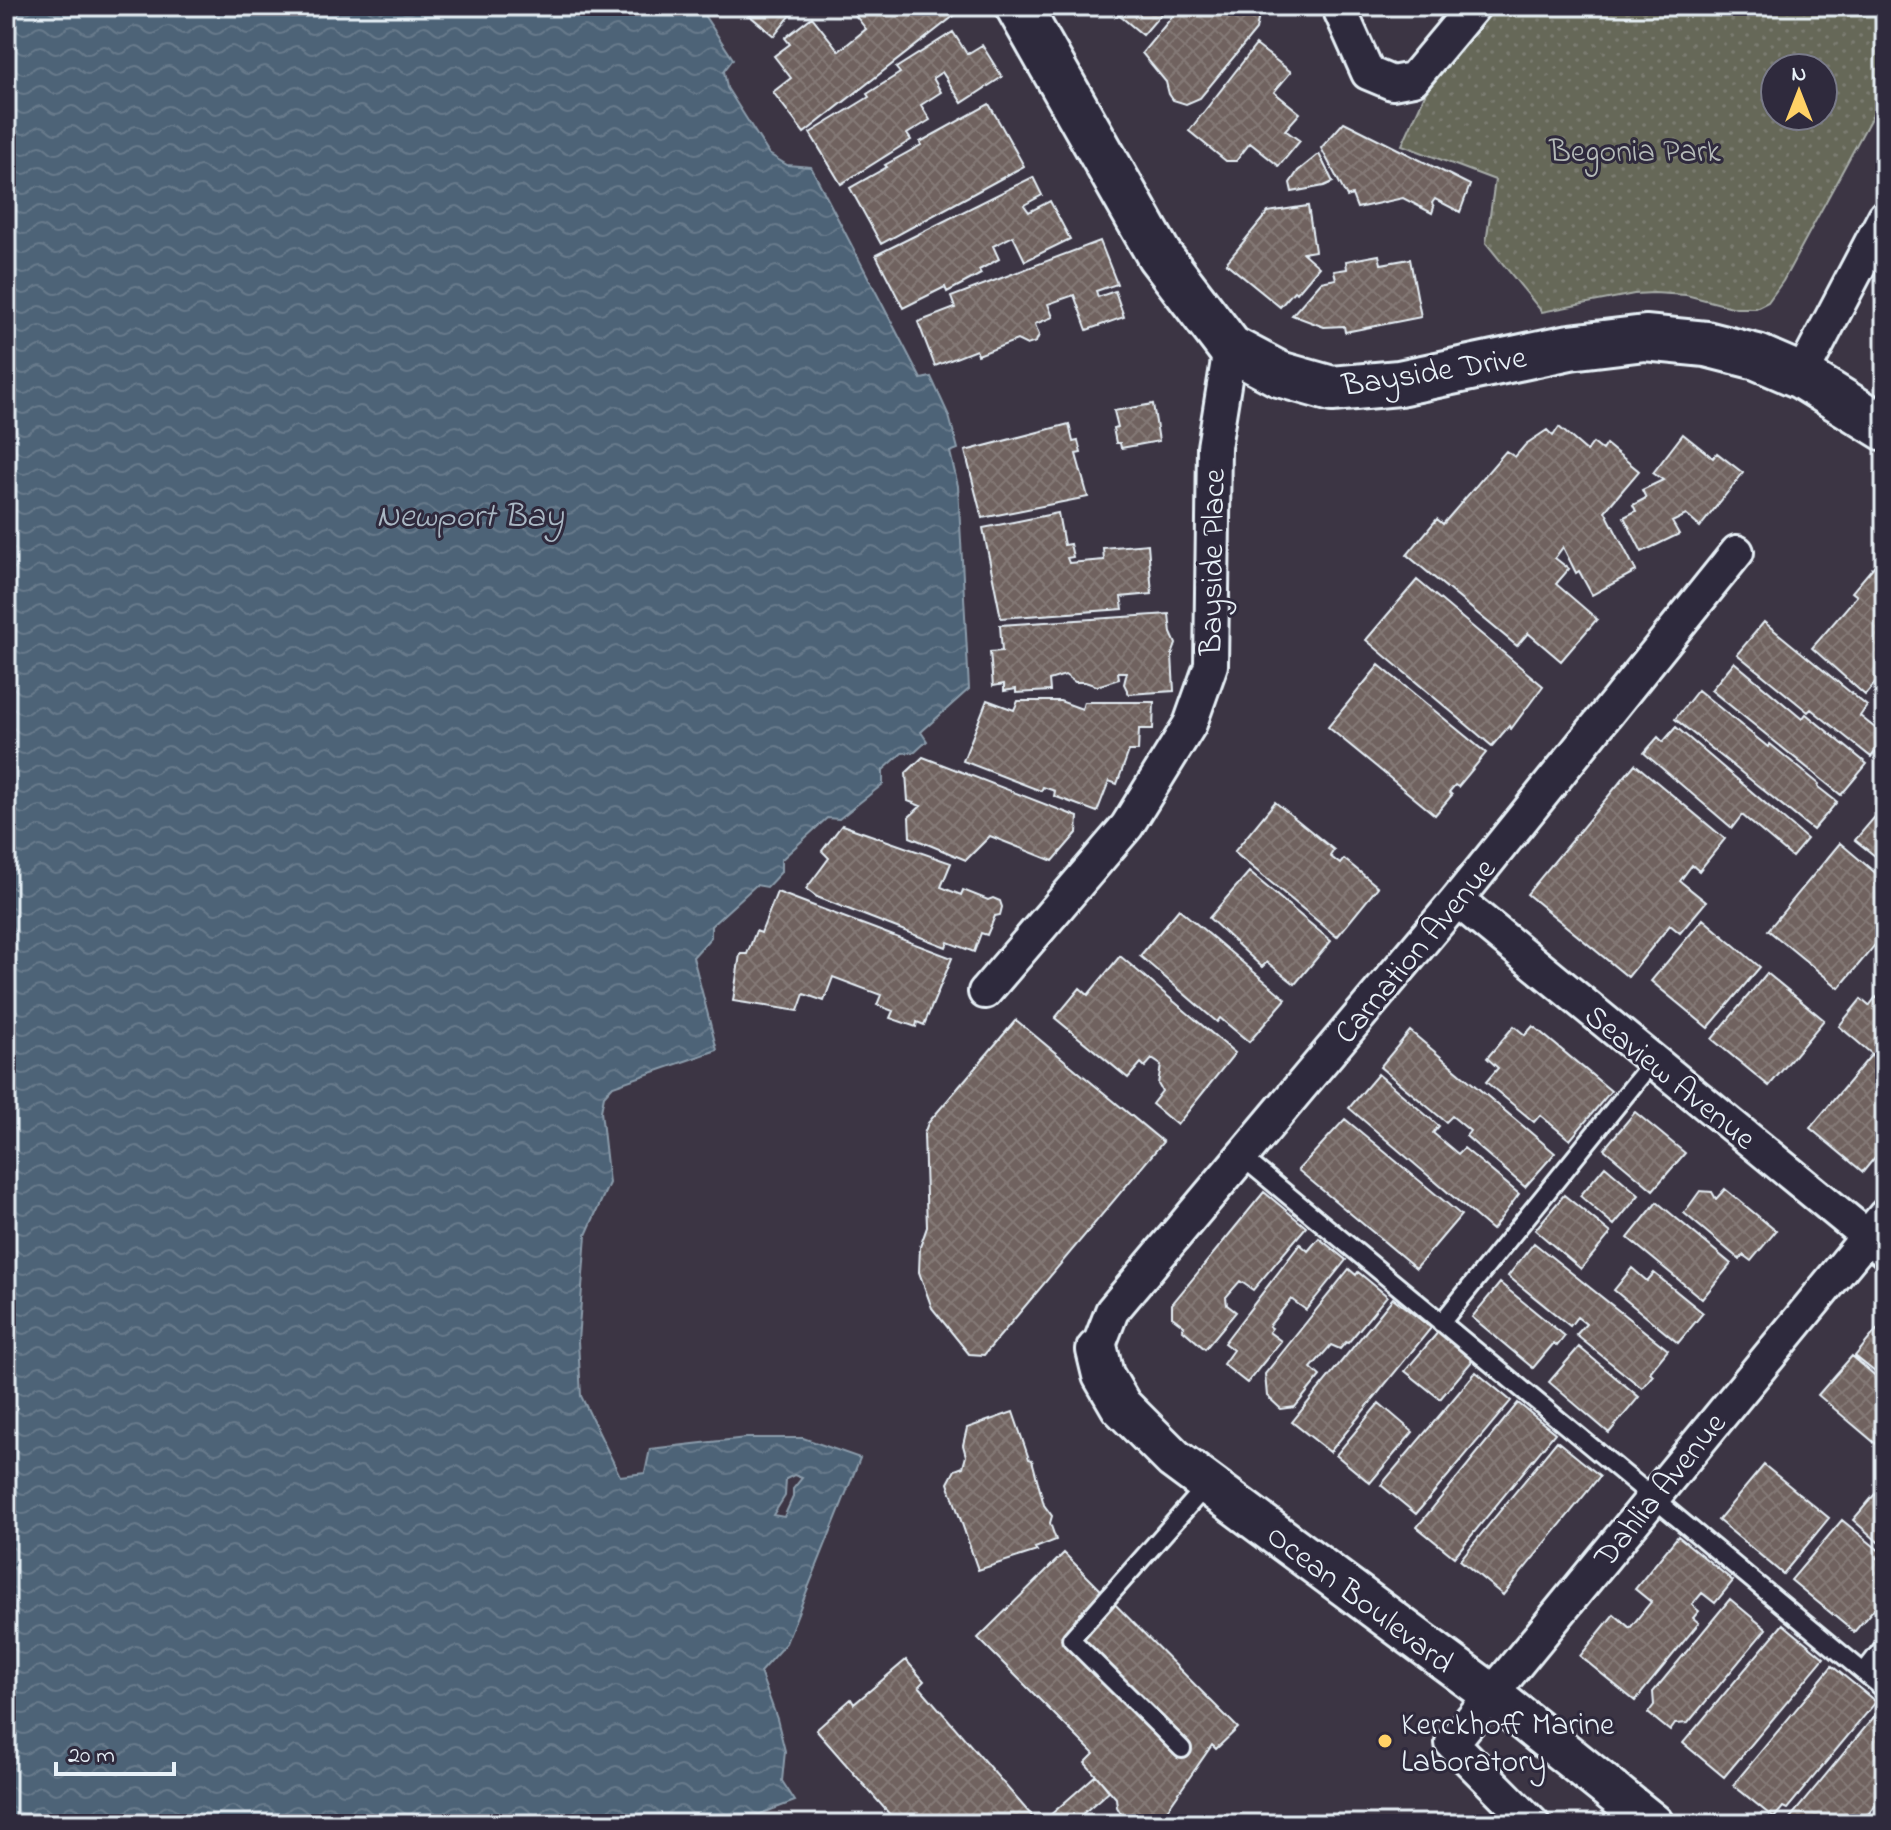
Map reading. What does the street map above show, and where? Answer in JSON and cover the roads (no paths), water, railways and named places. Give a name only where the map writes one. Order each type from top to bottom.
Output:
[{"type":"main road","name":"Bayside Drive","points":[[1018,6],[1159,255],[1230,348],[1279,374],[1332,389],[1399,383],[1570,347],[1645,338],[1706,344],[1757,357],[1801,376],[1885,428]]},
{"type":"street","points":[[1338,6],[1368,73],[1392,83],[1413,79],[1474,6]]},
{"type":"street","points":[[1801,376],[1885,216]]},
{"type":"street","name":"Bayside Place","points":[[985,992],[1127,826],[1190,724],[1211,665],[1214,447],[1230,348]]},
{"type":"street","name":"Carnation Avenue","points":[[1097,1350],[1112,1311],[1457,900],[1737,552]]},
{"type":"street","name":"Seaview Avenue","points":[[1457,900],[1653,1061],[1879,1234]]},
{"type":"street","name":"Dahlia Avenue","points":[[1533,1824],[1452,1743],[1653,1497],[1879,1234]]},
{"type":"street","name":"Ocean Boulevard","points":[[1097,1350],[1103,1375],[1121,1406],[1174,1459],[1491,1694],[1653,1824]]},
{"type":"lane","points":[[1441,1323],[1653,1061]]},
{"type":"lane","points":[[1242,1157],[1885,1690]]},
{"type":"lane","points":[[1182,1749],[1071,1639],[1208,1484]]},
{"type":"lane","points":[[1864,1672],[1885,1645]]},
{"type":"water","name":"Newport Bay","points":[[6,6],[698,6],[733,59],[724,71],[727,88],[769,154],[787,165],[811,167],[921,379],[931,377],[949,416],[958,449],[950,452],[958,486],[969,689],[921,732],[927,741],[915,752],[902,753],[883,770],[883,784],[839,819],[827,818],[781,860],[781,872],[767,887],[756,885],[711,926],[711,937],[693,957],[717,1050],[613,1086],[604,1096],[601,1111],[609,1183],[586,1235],[578,1341],[581,1396],[620,1476],[645,1473],[650,1449],[746,1438],[803,1438],[860,1458],[786,1643],[760,1672],[785,1751],[782,1781],[795,1801],[744,1820],[745,1824],[6,1824]],"holes":[[[794,1475],[802,1478],[793,1489],[793,1497],[784,1517],[773,1515],[785,1496],[786,1479]]]},
{"type":"place","name":"Kerckhoff Marine Laboratory","points":[[1385,1741]]},
{"type":"park label","name":"Begonia Park","points":[[1635,150]]}]
